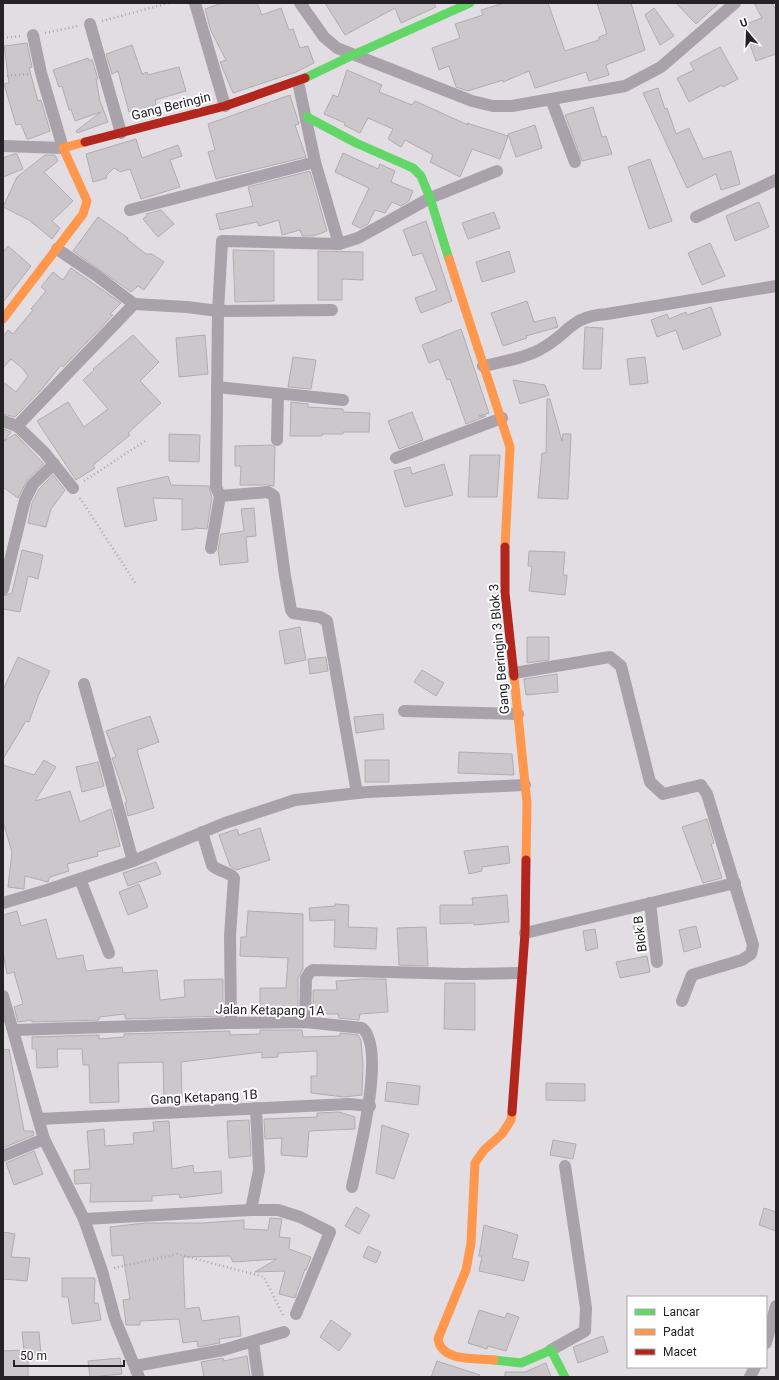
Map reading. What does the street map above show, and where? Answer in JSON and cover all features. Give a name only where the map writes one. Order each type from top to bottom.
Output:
[{"type":"street","points":[[195,3],[224,106]]},
{"type":"street","points":[[300,3],[313,24],[324,37],[337,48],[472,101],[493,106],[512,106],[624,86],[646,75],[678,54],[736,3]]},
{"type":"street","name":"Gang Beringin","points":[[64,148],[224,106],[298,82],[456,6],[470,3]]},
{"type":"street","points":[[90,24],[121,133]]},
{"type":"street","points":[[3,319],[83,214],[88,201],[64,148],[41,73],[34,35]]},
{"type":"street","points":[[298,82],[307,117],[315,162],[339,244]]},
{"type":"street","points":[[551,99],[576,162]]},
{"type":"street","name":"Gang Beringin 3 Blok 3","points":[[307,117],[356,143],[413,168],[421,176],[430,198],[482,366],[502,418],[510,447],[505,536],[505,593],[527,803],[525,933],[511,1120],[502,1134],[484,1150],[475,1163],[471,1243],[466,1270],[438,1339],[438,1346],[450,1355],[521,1363],[551,1350]]},
{"type":"street","points":[[3,146],[64,148]]},
{"type":"street","points":[[130,210],[315,162]]},
{"type":"street","points":[[211,548],[220,496],[216,487],[218,311],[222,241],[339,244],[358,238],[430,198],[497,170]]},
{"type":"street","points":[[696,217],[776,183]]},
{"type":"street","points":[[57,249],[97,276],[134,304],[218,311],[332,310]]},
{"type":"street","points":[[482,366],[538,351],[559,338],[579,319],[776,286]]},
{"type":"street","points":[[17,426],[134,304]]},
{"type":"street","points":[[217,387],[343,400]]},
{"type":"street","points":[[277,440],[278,394]]},
{"type":"street","points":[[396,458],[502,418]]},
{"type":"street","points":[[3,422],[17,426],[54,464],[73,488]]},
{"type":"street","points":[[3,588],[25,500],[33,484],[54,464]]},
{"type":"street","points":[[220,496],[268,492],[274,496],[291,610],[293,612],[320,617],[326,621],[357,793]]},
{"type":"street","points":[[514,673],[610,657],[621,666],[650,782],[663,794],[701,785],[706,794],[735,883],[753,945],[751,954],[742,960],[692,975],[682,1001]]},
{"type":"street","points":[[84,684],[133,861]]},
{"type":"street","points":[[404,711],[518,714]]},
{"type":"street","points":[[3,903],[133,861],[202,832],[265,809],[295,800],[357,793],[525,785]]},
{"type":"street","points":[[202,832],[214,868],[232,874],[234,878],[230,936],[231,1023]]},
{"type":"street","points":[[80,879],[108,953]]},
{"type":"street","points":[[525,933],[735,883]]},
{"type":"street","name":"Blok B","points":[[650,903],[657,962]]},
{"type":"street","points":[[305,1022],[306,978],[313,970],[463,974],[521,973]]},
{"type":"street","points":[[3,996],[14,1030],[44,1139],[84,1219],[102,1271],[115,1319],[137,1372],[253,1342],[284,1332]]},
{"type":"street","name":"Jalan Ketapang 1A","points":[[14,1030],[305,1022],[362,1028],[366,1031],[369,1037],[372,1056],[370,1106],[352,1187]]},
{"type":"street","name":"Gang Ketapang 1B","points":[[39,1119],[349,1104],[370,1106]]},
{"type":"street","points":[[251,1210],[260,1170],[256,1108]]},
{"type":"street","points":[[3,1156],[44,1139]]},
{"type":"street","points":[[565,1166],[586,1308],[586,1326],[581,1334],[551,1350],[565,1377]]},
{"type":"street","points":[[84,1219],[251,1210],[278,1210],[300,1217],[330,1232],[296,1314]]},
{"type":"street","points":[[767,1341],[773,1331],[776,1306]]},
{"type":"street","points":[[253,1342],[258,1377]]},
{"type":"street","points":[[750,1377],[754,1368]]},
{"type":"path","points":[[3,38],[34,35]]},
{"type":"path","points":[[3,76],[41,73]]},
{"type":"path","points":[[136,584],[73,488],[145,440]]},
{"type":"path","points":[[102,1271],[177,1254],[264,1277],[287,1323],[284,1332]]},
{"type":"building","points":[[222,3],[257,3],[262,15],[281,8],[289,30],[293,29],[300,48],[308,46],[314,63],[296,72],[233,93],[220,62],[226,60],[211,31],[205,9]]},
{"type":"building","points":[[325,3],[434,3],[436,7],[401,23],[395,8],[345,35]]},
{"type":"building","points":[[504,3],[548,3],[565,51],[599,40],[599,37],[607,34],[597,3],[631,3],[645,50],[606,65],[609,75],[589,81],[586,72],[535,88],[529,71],[503,82],[503,80],[468,91],[456,87],[449,66],[439,70],[432,48],[460,38],[455,24],[483,15],[481,10]]},
{"type":"building","points":[[676,3],[719,3],[696,24]]},
{"type":"building","points":[[754,3],[772,3],[776,10],[776,54],[756,61],[743,25],[762,18]]},
{"type":"building","points":[[654,8],[674,36],[660,45],[645,15]]},
{"type":"building","points":[[27,43],[32,67],[29,68],[38,101],[41,100],[50,131],[29,139],[27,139],[21,124],[16,125],[4,84],[9,83],[4,46]]},
{"type":"building","points":[[132,45],[142,74],[147,72],[148,75],[179,67],[186,91],[155,100],[156,105],[129,112],[118,71],[112,74],[106,54]]},
{"type":"building","points":[[720,47],[738,79],[723,87],[722,85],[689,102],[677,78],[694,70],[690,63]]},
{"type":"building","points":[[88,58],[89,61],[92,59],[98,79],[96,79],[100,101],[108,122],[77,133],[76,131],[101,112],[75,121],[71,109],[69,110],[62,86],[59,87],[53,70]]},
{"type":"building","points":[[347,70],[382,85],[379,92],[412,105],[415,101],[468,125],[467,123],[508,136],[500,159],[472,149],[460,177],[430,162],[433,155],[405,140],[401,147],[388,139],[393,129],[368,118],[360,133],[344,125],[345,123],[324,114],[333,95],[338,97]]},
{"type":"building","points":[[658,88],[676,134],[689,128],[703,159],[731,151],[740,184],[721,190],[716,174],[687,188],[643,93]]},
{"type":"building","points":[[290,95],[299,124],[295,125],[306,157],[216,179],[208,152],[215,150],[208,124]]},
{"type":"building","points":[[593,107],[602,137],[606,136],[612,154],[582,161],[565,115]]},
{"type":"building","points":[[535,125],[542,148],[516,157],[508,134]]},
{"type":"building","points":[[136,139],[142,158],[178,145],[182,156],[170,160],[180,187],[141,199],[130,169],[120,172],[114,168],[106,176],[107,178],[93,182],[86,154]]},
{"type":"building","points":[[343,153],[378,169],[380,164],[395,171],[391,182],[413,191],[409,201],[401,206],[392,202],[385,213],[375,210],[368,224],[360,228],[352,224],[369,188],[335,172]]},
{"type":"building","points":[[17,154],[23,169],[3,177],[3,158]]},
{"type":"building","points":[[45,155],[55,155],[58,161],[44,172],[73,201],[52,221],[60,228],[52,239],[29,220],[3,207],[17,177]]},
{"type":"building","points":[[650,159],[672,221],[649,229],[628,167]]},
{"type":"building","points":[[310,171],[327,231],[313,236],[302,236],[300,230],[282,235],[279,220],[259,226],[257,222],[220,230],[216,214],[253,206],[248,187]]},
{"type":"building","points":[[759,202],[769,227],[735,241],[726,216]]},
{"type":"building","points":[[161,210],[174,224],[158,237],[143,219],[147,216],[146,214]]},
{"type":"building","points":[[494,212],[500,228],[468,239],[462,223]]},
{"type":"building","points":[[98,217],[128,238],[127,239],[146,254],[152,254],[164,262],[144,290],[138,286],[131,292],[73,251]]},
{"type":"building","points":[[426,221],[452,301],[421,313],[415,298],[437,290],[422,253],[413,256],[403,230]]},
{"type":"building","points":[[710,243],[725,276],[702,285],[688,253]]},
{"type":"building","points":[[8,246],[31,266],[3,302],[3,252]]},
{"type":"building","points":[[233,250],[274,251],[274,301],[235,302]]},
{"type":"building","points":[[318,251],[363,252],[363,280],[342,279],[342,300],[318,300]]},
{"type":"building","points":[[509,251],[515,272],[482,282],[476,262]]},
{"type":"building","points":[[71,268],[121,303],[110,314],[113,315],[63,367],[61,365],[42,389],[15,417],[3,414],[3,382],[16,392],[28,376],[22,368],[11,359],[3,368],[3,337],[8,330],[13,334],[33,310],[31,309],[46,291],[41,287],[53,272],[63,280]]},
{"type":"building","points":[[527,301],[534,322],[555,317],[558,327],[526,336],[527,338],[503,346],[491,313]]},
{"type":"building","points":[[711,307],[721,335],[683,350],[676,330],[657,337],[651,320],[667,314],[669,319],[686,312],[687,315]]},
{"type":"building","points":[[585,327],[603,328],[601,369],[583,369]]},
{"type":"building","points":[[461,329],[489,413],[479,416],[486,416],[466,424],[450,379],[447,380],[439,359],[429,363],[422,345]]},
{"type":"building","points":[[133,335],[159,362],[140,381],[161,403],[128,433],[130,435],[93,465],[95,468],[76,480],[37,421],[68,402],[84,427],[108,409],[83,380],[94,370],[93,369]]},
{"type":"building","points":[[205,335],[208,374],[179,377],[176,338]]},
{"type":"building","points":[[293,357],[316,360],[311,389],[288,387]]},
{"type":"building","points":[[645,357],[648,383],[630,385],[627,359]]},
{"type":"building","points":[[513,380],[545,385],[549,395],[520,404]]},
{"type":"building","points":[[547,399],[550,399],[562,441],[563,434],[571,434],[568,499],[538,498],[542,453],[546,453]]},
{"type":"building","points":[[291,402],[308,404],[308,407],[343,409],[343,412],[370,413],[369,432],[343,432],[343,434],[322,434],[322,436],[290,436]]},
{"type":"building","points":[[412,412],[423,440],[399,449],[388,421]]},
{"type":"building","points":[[3,429],[11,432],[4,441],[15,434],[44,464],[28,479],[18,498],[3,487]]},
{"type":"building","points":[[169,434],[200,435],[199,462],[169,461]]},
{"type":"building","points":[[271,445],[275,447],[274,486],[240,485],[241,466],[235,466],[235,446]]},
{"type":"building","points":[[470,455],[500,455],[497,497],[468,497]]},
{"type":"building","points":[[444,464],[453,495],[405,507],[394,471],[410,467],[412,474]]},
{"type":"building","points":[[53,475],[65,490],[51,509],[46,527],[28,523],[32,503],[39,489]]},
{"type":"building","points":[[168,476],[171,485],[209,486],[212,498],[207,529],[194,528],[182,530],[182,499],[153,498],[157,520],[125,527],[117,488]]},
{"type":"building","points":[[254,508],[256,536],[246,537],[248,562],[220,565],[218,550],[221,534],[244,531],[241,509]]},
{"type":"building","points":[[22,550],[43,555],[38,579],[28,576],[20,612],[3,609],[3,596],[12,593]]},
{"type":"building","points":[[529,551],[565,552],[563,575],[567,575],[565,595],[529,591],[532,566],[528,566]]},
{"type":"building","points":[[300,627],[306,660],[285,664],[279,631]]},
{"type":"building","points":[[527,637],[549,637],[549,660],[527,663]]},
{"type":"building","points":[[18,657],[50,671],[39,694],[29,722],[26,721],[3,759],[3,690]]},
{"type":"building","points":[[326,657],[328,671],[310,674],[308,659]]},
{"type":"building","points":[[422,670],[444,683],[436,696],[414,682]]},
{"type":"building","points":[[557,674],[558,692],[526,695],[524,679]]},
{"type":"building","points":[[383,714],[384,729],[356,733],[354,717]]},
{"type":"building","points":[[150,716],[159,742],[137,750],[154,808],[128,816],[125,803],[127,802],[112,758],[116,757],[106,731]]},
{"type":"building","points":[[459,752],[512,754],[514,775],[458,773]]},
{"type":"building","points":[[44,760],[56,767],[35,801],[70,791],[80,822],[111,809],[120,846],[97,852],[98,856],[67,864],[69,871],[50,877],[48,882],[25,876],[24,889],[8,887],[12,852],[3,822],[3,765],[34,775]]},
{"type":"building","points":[[365,760],[389,760],[389,782],[365,782]]},
{"type":"building","points":[[98,762],[104,786],[82,792],[76,767]]},
{"type":"building","points":[[707,819],[714,843],[711,844],[722,878],[703,883],[682,827]]},
{"type":"building","points":[[260,828],[270,860],[236,870],[230,866],[219,835],[237,829],[239,835]]},
{"type":"building","points":[[508,846],[510,863],[482,867],[482,871],[469,874],[464,851]]},
{"type":"building","points":[[156,862],[161,874],[128,886],[123,873]]},
{"type":"building","points":[[139,884],[148,907],[128,915],[119,892]]},
{"type":"building","points":[[507,895],[509,922],[474,925],[474,923],[440,924],[440,905],[473,905],[472,898]]},
{"type":"building","points":[[335,904],[349,905],[348,927],[377,928],[376,949],[334,947],[335,920],[310,921],[309,908],[335,906]]},
{"type":"building","points":[[17,911],[21,926],[46,919],[57,959],[83,955],[86,971],[122,967],[123,973],[157,970],[160,1000],[185,997],[184,980],[223,979],[223,1016],[125,1019],[125,1014],[99,1017],[99,1020],[32,1022],[32,1020],[18,1022],[14,1007],[23,1004],[14,972],[7,974],[3,952],[3,915]]},
{"type":"building","points":[[248,911],[303,914],[303,969],[298,978],[298,1015],[260,1015],[260,988],[286,988],[288,958],[240,956],[241,937],[246,937]]},
{"type":"building","points":[[644,917],[646,932],[636,936],[632,921]]},
{"type":"building","points":[[696,926],[701,947],[684,952],[679,930]]},
{"type":"building","points":[[426,927],[428,966],[399,965],[397,928]]},
{"type":"building","points":[[595,929],[598,948],[586,951],[583,931]]},
{"type":"building","points":[[647,956],[650,972],[620,978],[616,962]]},
{"type":"building","points":[[386,979],[388,1012],[360,1014],[359,1020],[339,1018],[338,1014],[313,1014],[313,990],[337,990],[336,981]]},
{"type":"building","points":[[445,983],[475,983],[475,1030],[444,1029]]},
{"type":"building","points":[[260,1030],[302,1030],[303,1037],[340,1036],[340,1033],[358,1035],[361,1040],[363,1066],[362,1095],[344,1097],[311,1093],[311,1076],[317,1076],[317,1051],[278,1053],[278,1057],[262,1058],[262,1052],[181,1062],[182,1097],[164,1098],[163,1062],[118,1063],[119,1102],[90,1103],[89,1065],[83,1065],[82,1049],[57,1049],[58,1067],[37,1068],[36,1049],[32,1049],[32,1037],[99,1035],[99,1039],[124,1037],[124,1034],[230,1031],[230,1035],[260,1034]]},
{"type":"building","points":[[9,1049],[24,1131],[33,1131],[34,1135],[3,1148],[3,1050]]},
{"type":"building","points":[[387,1082],[420,1086],[418,1105],[385,1101]]},
{"type":"building","points":[[546,1083],[585,1084],[585,1101],[546,1100]]},
{"type":"building","points":[[339,1112],[355,1117],[355,1129],[309,1131],[307,1157],[281,1155],[282,1138],[265,1139],[264,1119],[317,1117],[317,1113]]},
{"type":"building","points":[[249,1120],[251,1156],[229,1158],[227,1121]]},
{"type":"building","points":[[169,1121],[172,1169],[193,1165],[194,1173],[221,1171],[222,1193],[180,1198],[179,1194],[152,1196],[152,1201],[90,1202],[91,1183],[75,1184],[74,1170],[90,1169],[87,1131],[104,1129],[105,1146],[134,1144],[133,1133],[154,1131],[153,1122]]},
{"type":"building","points":[[382,1125],[409,1134],[394,1179],[376,1173]]},
{"type":"building","points":[[553,1140],[576,1144],[573,1159],[550,1155]]},
{"type":"building","points":[[34,1151],[43,1174],[14,1185],[6,1163]]},
{"type":"building","points":[[356,1207],[370,1215],[359,1234],[345,1226]]},
{"type":"building","points":[[764,1208],[776,1212],[776,1231],[759,1225]]},
{"type":"building","points":[[270,1218],[282,1219],[279,1237],[290,1238],[289,1249],[311,1257],[306,1270],[305,1269],[295,1298],[279,1294],[285,1271],[255,1272],[277,1259],[233,1262],[230,1256],[183,1257],[185,1309],[199,1307],[202,1321],[239,1316],[241,1336],[219,1339],[220,1343],[198,1347],[197,1341],[183,1343],[179,1319],[140,1321],[140,1325],[126,1325],[123,1300],[130,1299],[123,1255],[112,1256],[110,1227],[145,1223],[203,1223],[244,1220],[244,1229],[268,1230]]},
{"type":"building","points":[[484,1225],[518,1235],[512,1258],[529,1262],[524,1281],[479,1271],[482,1256],[479,1256]]},
{"type":"building","points":[[3,1232],[15,1234],[11,1257],[30,1258],[27,1281],[3,1279]]},
{"type":"building","points":[[368,1246],[381,1252],[376,1263],[363,1257]]},
{"type":"building","points":[[62,1278],[95,1278],[94,1303],[98,1303],[101,1320],[72,1324],[68,1297],[62,1297]]},
{"type":"building","points":[[479,1310],[505,1318],[507,1313],[519,1317],[506,1351],[488,1346],[487,1349],[468,1343]]},
{"type":"building","points":[[331,1320],[351,1334],[339,1351],[320,1337]]},
{"type":"building","points":[[22,1332],[39,1332],[41,1354],[28,1354],[28,1377],[3,1377],[3,1351],[24,1350]]},
{"type":"building","points":[[603,1336],[608,1352],[578,1363],[573,1347]]},
{"type":"building","points":[[247,1356],[250,1377],[204,1377],[201,1362],[223,1358],[224,1361]]},
{"type":"building","points":[[120,1358],[122,1374],[90,1377],[88,1361]]},
{"type":"building","points":[[437,1361],[480,1375],[479,1377],[431,1377]]},
{"type":"building","points":[[546,1363],[551,1377],[505,1377],[505,1372],[525,1372]]},
{"type":"traffic: fast","points":[[305,78],[470,3]]},
{"type":"traffic: fast","points":[[307,117],[356,143],[413,168],[421,176],[430,198],[449,259]]},
{"type":"traffic: fast","points":[[494,1360],[521,1363],[551,1350],[565,1377]]},
{"type":"traffic: slow","points":[[3,319],[83,214],[87,201],[63,148],[85,142]]},
{"type":"traffic: slow","points":[[449,259],[510,447],[505,547]]},
{"type":"traffic: slow","points":[[514,676],[527,803],[526,860]]},
{"type":"traffic: slow","points":[[494,1360],[469,1359],[452,1355],[445,1352],[438,1339],[466,1270],[471,1243],[475,1163],[484,1150],[502,1134],[511,1120],[512,1112]]},
{"type":"traffic: jam","points":[[85,142],[225,106],[305,78]]},
{"type":"traffic: jam","points":[[505,547],[505,593],[514,676]]},
{"type":"traffic: jam","points":[[512,1112],[525,933],[526,860]]}]
